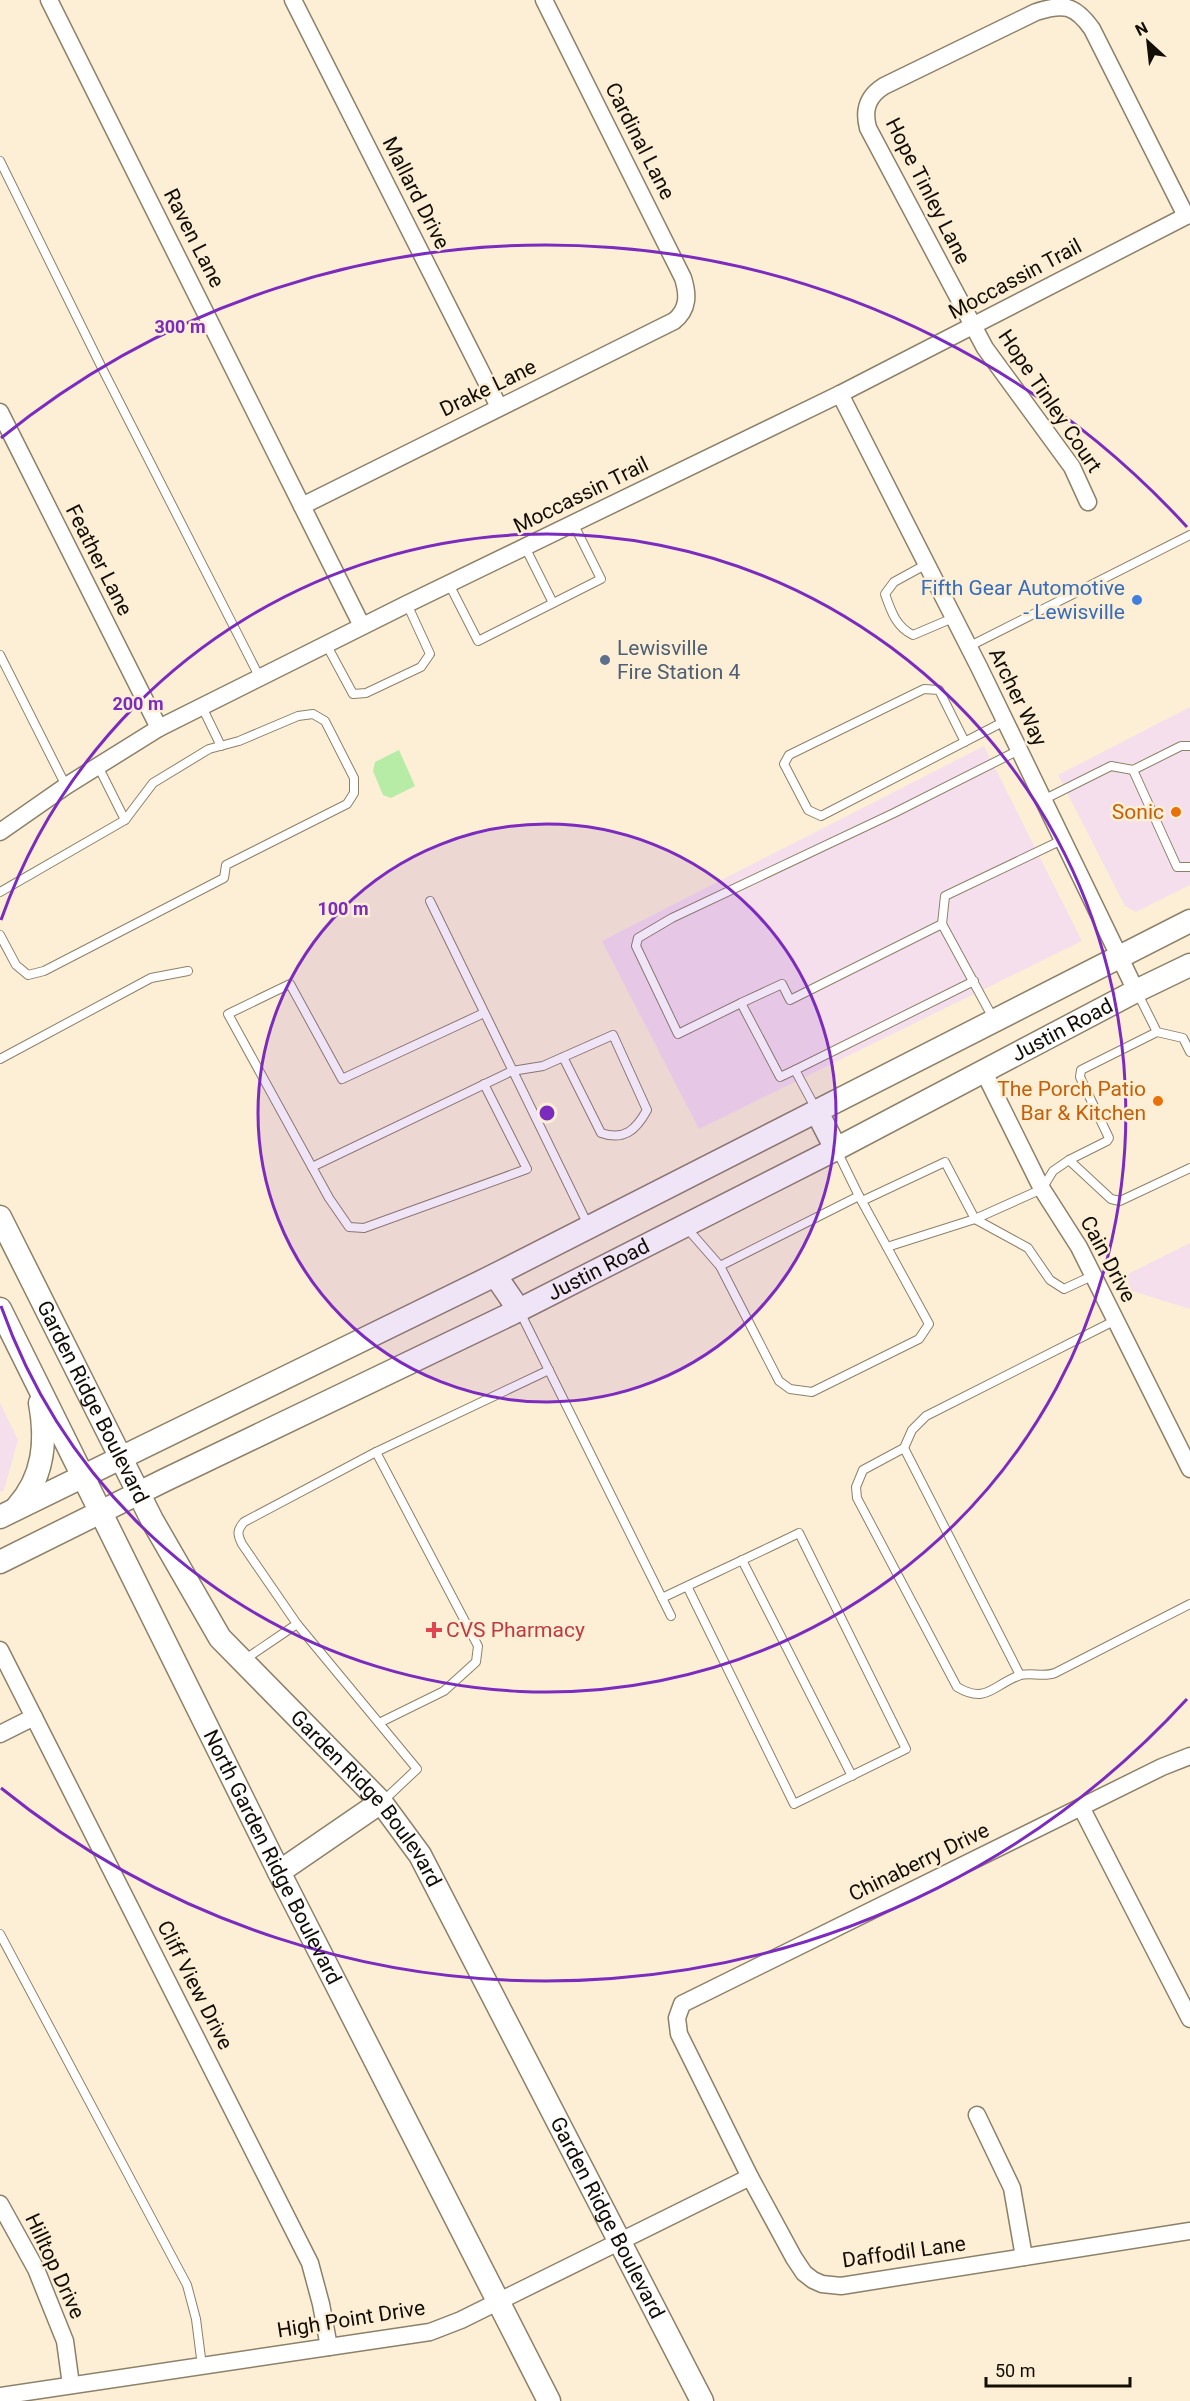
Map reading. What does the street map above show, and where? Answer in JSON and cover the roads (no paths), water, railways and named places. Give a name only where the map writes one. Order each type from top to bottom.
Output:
[{"type":"main road","name":"Justin Road","points":[[8,1513],[589,1228],[1190,921]]},
{"type":"main road","name":"Justin Road","points":[[0,1562],[519,1310],[1190,965]]},
{"type":"main road","points":[[817,1112],[836,1149]]},
{"type":"main road","name":"Garden Ridge Boulevard","points":[[0,1217],[139,1493],[220,1638],[381,1802],[401,1827],[425,1864],[702,2401]]},
{"type":"main road","points":[[495,1275],[519,1310]]},
{"type":"main road","name":"North Garden Ridge Boulevard","points":[[0,1309],[279,1872],[549,2401]]},
{"type":"main road","points":[[8,1513],[28,1494],[35,1481],[44,1449],[40,1405],[32,1376]]},
{"type":"main road","points":[[279,1872],[381,1802]]},
{"type":"street","name":"Raven Lane","points":[[49,0],[362,626]]},
{"type":"street","name":"Mallard Drive","points":[[293,0],[499,407]]},
{"type":"street","name":"Cardinal Lane","points":[[544,0],[683,278],[687,290],[686,304]]},
{"type":"street","name":"Hope Tinley Lane","points":[[973,326],[868,128],[866,106],[870,97],[884,86],[1036,12],[1055,6],[1073,9],[1083,16],[1092,29],[1188,215]]},
{"type":"street","name":"Moccassin Trail","points":[[0,832],[66,786],[159,728],[362,626],[840,394],[1188,215]]},
{"type":"street","name":"Drake Lane","points":[[303,506],[674,321],[681,316],[686,304]]},
{"type":"street","name":"Hope Tinley Court","points":[[973,326],[986,351],[1072,467],[1088,502]]},
{"type":"street","name":"Archer Way","points":[[840,394],[968,647],[1136,991]]},
{"type":"street","name":"Feather Lane","points":[[0,412],[159,728]]},
{"type":"street","name":"Cain Drive","points":[[984,1072],[1042,1189],[1079,1247],[1190,1469]]},
{"type":"street","name":"Cliff View Drive","points":[[0,1650],[310,2264],[329,2346]]},
{"type":"street","points":[[0,1734],[34,1717]]},
{"type":"street","name":"Chinaberry Drive","points":[[677,2018],[682,2004],[1080,1807],[1190,1756]]},
{"type":"street","points":[[1080,1807],[1186,2001],[1190,2019]]},
{"type":"street","name":"Daffodil Lane","points":[[677,2018],[679,2034],[750,2177],[794,2258],[804,2273],[822,2284],[841,2286],[1190,2230]]},
{"type":"street","points":[[977,2115],[1012,2188],[1024,2257]]},
{"type":"street","name":"High Point Drive","points":[[0,2396],[430,2332],[461,2320],[750,2177]]},
{"type":"street","name":"Hilltop Drive","points":[[0,2204],[36,2269],[65,2341],[71,2385]]},
{"type":"lane","points":[[0,161],[102,368],[260,678]]},
{"type":"lane","points":[[449,584],[478,641],[601,579],[573,523]]},
{"type":"lane","points":[[968,647],[1190,535]]},
{"type":"lane","points":[[525,547],[553,603]]},
{"type":"lane","points":[[926,565],[894,582],[885,594],[890,609],[902,630],[913,635],[953,618]]},
{"type":"lane","points":[[326,644],[352,694],[366,693],[421,667],[430,654],[407,604]]},
{"type":"lane","points":[[0,655],[66,786]]},
{"type":"lane","points":[[965,742],[939,690],[924,689],[789,755],[784,764],[808,810],[821,816],[1005,722]]},
{"type":"lane","points":[[202,707],[221,746]]},
{"type":"lane","points":[[0,892],[125,820],[153,783],[209,749],[239,741],[298,716],[313,714],[326,721],[354,778],[354,793],[347,804],[226,865],[224,878],[44,971],[28,975],[16,965],[0,935]]},
{"type":"lane","points":[[1043,800],[1111,766],[1133,770],[1181,746],[1190,746]]},
{"type":"lane","points":[[942,924],[790,1000],[782,984],[678,1034],[636,946],[638,938],[672,918],[894,813],[1019,750]]},
{"type":"lane","points":[[99,766],[125,820]]},
{"type":"lane","points":[[1133,770],[1177,867],[1190,867]]},
{"type":"lane","points":[[995,1022],[942,924],[945,896],[1062,840]]},
{"type":"lane","points":[[430,901],[589,1228]]},
{"type":"lane","points":[[0,1059],[151,978],[188,971]]},
{"type":"lane","points":[[741,1003],[780,1077],[974,981]]},
{"type":"lane","points":[[484,1013],[342,1079],[290,984],[228,1014],[329,1198],[349,1227],[364,1228],[527,1169],[484,1084]]},
{"type":"lane","points":[[1136,991],[1157,1032]]},
{"type":"lane","points":[[887,1247],[975,1220],[1042,1189],[1053,1171],[1069,1160],[1107,1141],[1109,1138],[1080,1077],[1081,1070],[1157,1032],[1183,1038],[1190,1052]]},
{"type":"lane","points":[[312,1167],[512,1071],[543,1066],[563,1057],[613,1035],[647,1110],[638,1126],[625,1135],[611,1136],[601,1133],[563,1057]]},
{"type":"lane","points":[[795,1070],[817,1112]]},
{"type":"lane","points":[[685,1226],[720,1266],[779,1381],[790,1389],[812,1392],[919,1339],[929,1324],[860,1199],[836,1149]]},
{"type":"lane","points":[[1069,1160],[1111,1199],[1119,1201],[1190,1168]]},
{"type":"lane","points":[[720,1266],[860,1199],[945,1162],[975,1220],[1028,1248],[1050,1280],[1064,1289],[1092,1276]]},
{"type":"lane","points":[[519,1310],[671,1616]]},
{"type":"lane","points":[[1114,1321],[926,1416],[912,1430],[904,1448],[863,1470],[856,1487],[857,1498],[957,1688],[970,1695],[983,1694],[1020,1675],[1044,1677],[1190,1604]]},
{"type":"lane","points":[[381,1802],[417,1768],[297,1624],[242,1544],[238,1536],[238,1528],[244,1522],[376,1452],[549,1370]]},
{"type":"lane","points":[[904,1448],[1020,1675]]},
{"type":"lane","points":[[376,1452],[478,1647],[476,1662],[444,1691],[379,1723]]},
{"type":"lane","points":[[662,1598],[687,1586],[799,1533],[906,1749],[794,1804],[687,1586]]},
{"type":"lane","points":[[742,1560],[852,1776]]},
{"type":"lane","points":[[241,1661],[297,1624]]},
{"type":"lane","points":[[0,1934],[186,2285],[196,2319],[202,2366]]},
{"type":"place","name":"Fifth Gear Automotive - Lewisville","points":[[1137,600]]},
{"type":"place","name":"Lewisville Fire Station 4","points":[[605,660]]},
{"type":"place","name":"Sonic","points":[[1176,812]]},
{"type":"place","name":"The Porch Patio Bar & Kitchen","points":[[1158,1101]]},
{"type":"place","name":"CVS Pharmacy","points":[[434,1630]]}]
